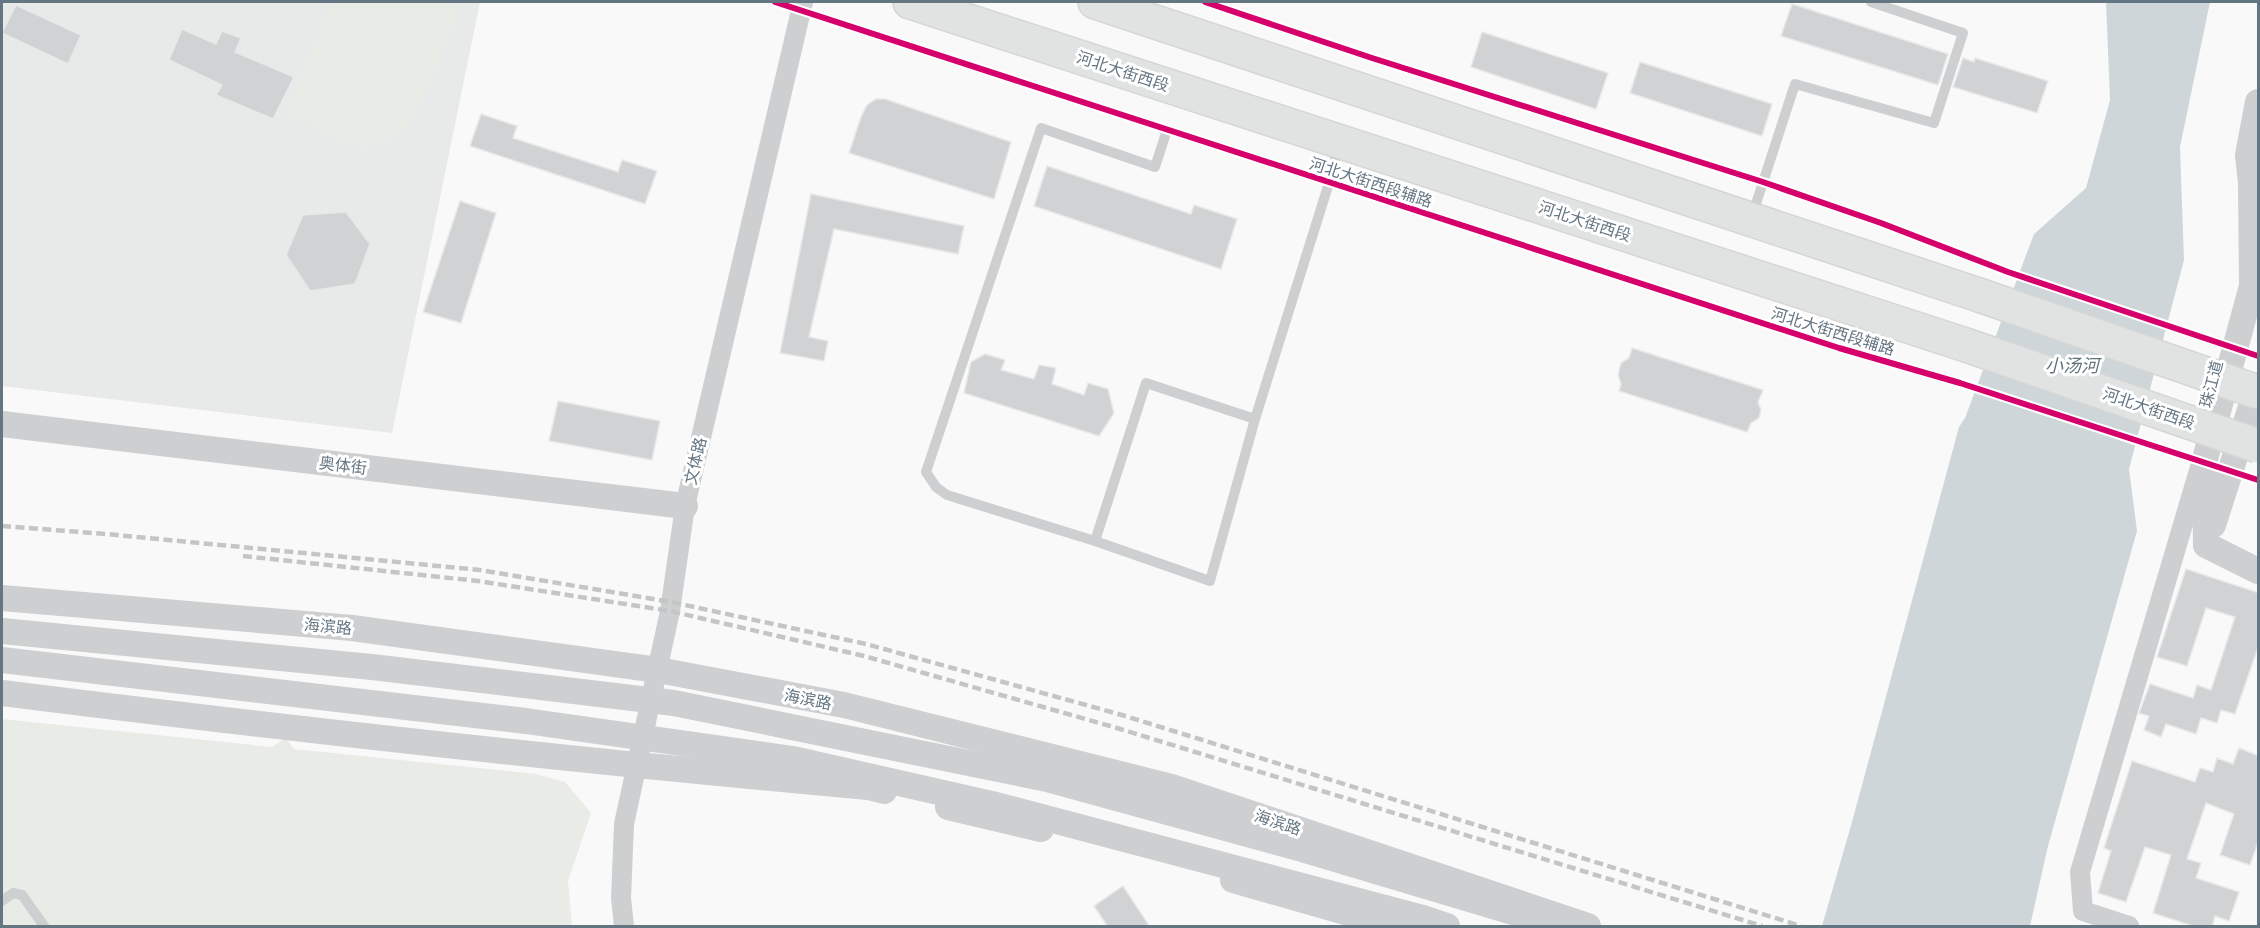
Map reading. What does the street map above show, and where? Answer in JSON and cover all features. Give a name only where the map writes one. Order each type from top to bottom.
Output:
[{"type":"highway","name":"河北大街西段","points":[[910,2],[1966,345],[2259,446]]},
{"type":"highway","points":[[1095,2],[1979,295],[2259,392]]},
{"type":"street","name":"文体路","points":[[624,927],[621,898],[624,824],[670,611],[685,506],[803,2]]},
{"type":"street","name":"珠江道","points":[[2206,545],[2205,459],[2252,286],[2255,210],[2248,155],[2259,102]]},
{"type":"street","points":[[2259,386],[2206,545],[2259,571]]},
{"type":"street","name":"奥体街","points":[[2,424],[685,506]]},
{"type":"street","points":[[2129,927],[2083,911],[2080,872],[2202,461]]},
{"type":"street","name":"海滨路","points":[[2,598],[352,628],[658,670],[844,705],[1172,787],[1588,927]]},
{"type":"street","name":"海滨路","points":[[2,631],[372,667],[674,704],[1047,779],[1324,856],[1523,915],[1551,927]]},
{"type":"street","points":[[2,660],[526,721],[793,759],[996,805],[1423,918],[1448,927]]},
{"type":"street","points":[[2,693],[281,728],[637,766],[868,787],[1152,857],[1394,927]]},
{"type":"lane","points":[[1751,219],[1795,84],[1934,123],[1963,33],[1871,2]]},
{"type":"lane","points":[[1167,130],[1155,166],[1041,128],[926,472],[936,488],[947,495],[1095,541],[1210,581],[1255,419],[1326,194],[1340,141]]},
{"type":"lane","points":[[1095,541],[1146,383],[1255,419]]},
{"type":"lane","points":[[2,901],[13,893],[22,895],[44,927]]},
{"type":"shaded area","points":[[2,2],[480,2],[392,433],[2,386]]},
{"type":"shaded area","points":[[332,2],[462,2],[415,117],[397,133],[378,144],[358,147],[347,144],[322,131],[306,114],[302,122],[284,116]]},
{"type":"shaded area","points":[[2,719],[272,747],[286,738],[294,749],[536,774],[565,782],[591,813],[568,881],[572,926],[2,926]]},
{"type":"water","name":"小汤河","points":[[2106,2],[2210,2],[2180,147],[2184,260],[2129,469],[2137,531],[2048,846],[2030,926],[1822,926],[1959,427],[1965,418],[2034,234],[2086,188],[2110,100]]},
{"type":"building","points":[[1792,4],[1948,54],[1938,85],[1781,36]]},
{"type":"building","points":[[16,5],[81,35],[68,64],[2,33]]},
{"type":"building","points":[[182,29],[216,44],[222,31],[241,38],[235,52],[294,77],[273,119],[216,95],[222,85],[169,60]]},
{"type":"building","points":[[1482,32],[1608,73],[1596,109],[1471,67]]},
{"type":"building","points":[[1963,58],[1974,62],[1975,58],[2048,81],[2037,113],[1953,87]]},
{"type":"building","points":[[1640,62],[1772,104],[1762,136],[1630,93]]},
{"type":"building","points":[[876,99],[885,99],[1011,142],[994,199],[849,153],[867,105]]},
{"type":"building","points":[[481,114],[517,126],[513,138],[618,172],[622,160],[657,171],[645,204],[470,146]]},
{"type":"building","points":[[1047,166],[1191,214],[1194,205],[1237,219],[1221,269],[1034,206]]},
{"type":"building","points":[[811,194],[964,226],[958,254],[834,229],[809,337],[828,341],[824,361],[780,353]]},
{"type":"building","points":[[460,201],[496,213],[461,323],[423,312]]},
{"type":"building","points":[[346,212],[370,244],[355,284],[310,291],[286,255],[303,215]]},
{"type":"building","points":[[1632,348],[1763,390],[1758,402],[1761,410],[1759,418],[1751,423],[1747,432],[1619,391],[1621,384],[1618,375],[1621,363],[1629,358]]},
{"type":"building","points":[[985,354],[1005,360],[1001,370],[1034,379],[1039,365],[1056,368],[1052,384],[1084,395],[1088,383],[1108,389],[1114,413],[1099,436],[964,393],[971,362]]},
{"type":"building","points":[[558,401],[660,421],[652,460],[549,441]]},
{"type":"building","points":[[2186,569],[2259,593],[2259,644],[2235,714],[2221,710],[2217,723],[2201,718],[2196,734],[2166,724],[2161,737],[2144,730],[2149,716],[2139,713],[2150,684],[2193,698],[2197,685],[2211,690],[2235,617],[2206,608],[2187,666],[2157,657]]},
{"type":"building","points":[[2239,748],[2259,756],[2259,839],[2250,865],[2220,855],[2234,814],[2206,803],[2187,859],[2201,863],[2196,878],[2239,892],[2229,921],[2215,916],[2212,927],[2196,927],[2153,913],[2171,855],[2145,847],[2126,902],[2098,893],[2111,851],[2104,848],[2132,761],[2195,782],[2200,768],[2213,772],[2217,758],[2233,764]]},
{"type":"building","points":[[1123,886],[1150,927],[1108,927],[1094,906]]},
{"type":"railway","points":[[2,526],[480,570],[671,602],[866,644],[1122,715],[1801,926]]},
{"type":"railway","points":[[243,556],[478,581],[670,611],[864,656],[1117,728],[1762,926]]},
{"type":"cycle path","name":"河北大街西段辅路","points":[[775,2],[1839,348],[1960,383],[2258,480]]},
{"type":"cycle path","points":[[1205,2],[1372,58],[1763,182],[1881,223],[2008,272],[2258,356]]}]
